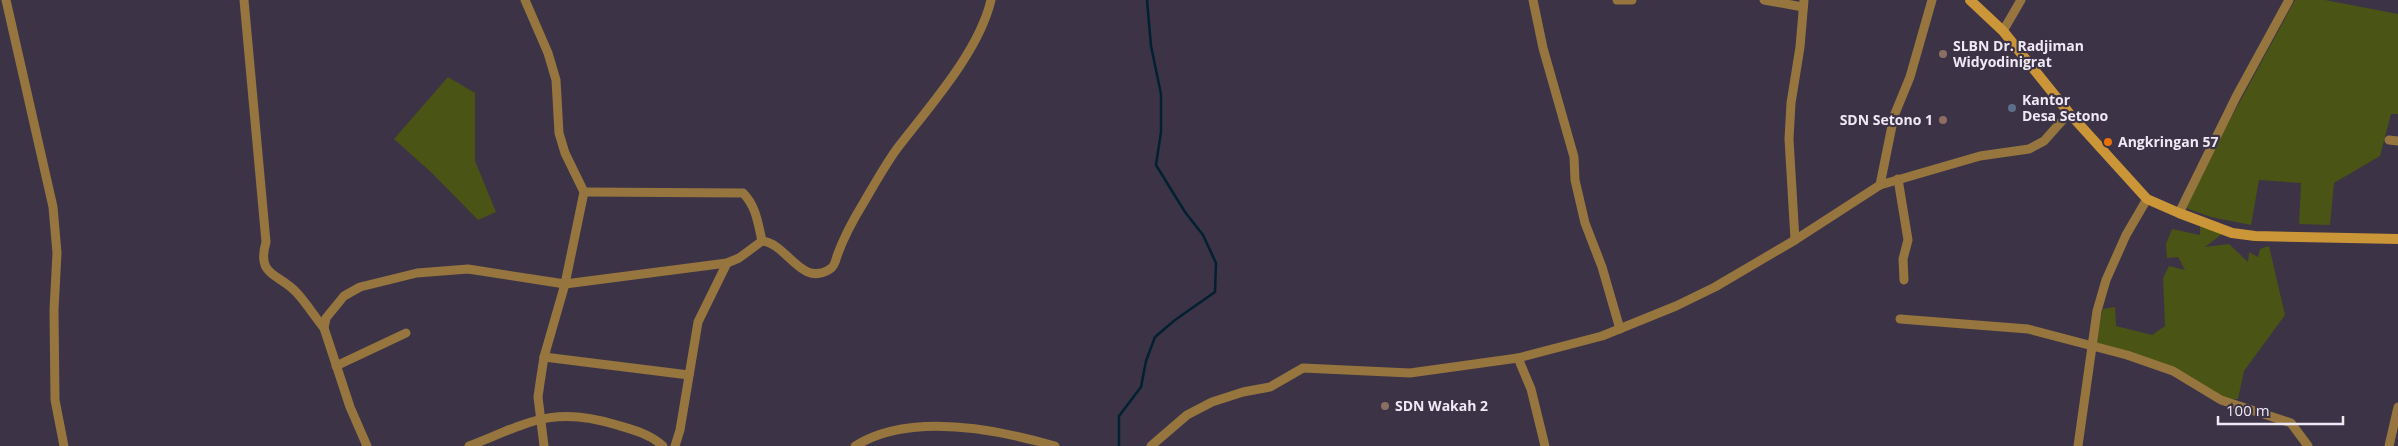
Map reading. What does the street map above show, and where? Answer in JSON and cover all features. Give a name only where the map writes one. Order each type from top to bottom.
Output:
[{"type":"main road","points":[[1970,0],[2003,31],[2069,113],[2147,198],[2179,214],[2232,233],[2255,236],[2398,239]]},
{"type":"street","points":[[6,0],[53,207],[57,253],[54,310],[55,400],[64,446]]},
{"type":"street","points":[[244,0],[266,242],[263,253],[264,263],[269,273],[288,284],[297,293],[324,328],[350,407],[367,446]]},
{"type":"street","points":[[525,0],[548,53],[556,80],[559,133],[565,153],[584,192],[565,284],[544,356],[538,397],[544,446]]},
{"type":"street","points":[[762,241],[778,245],[793,263],[804,271],[817,273],[830,269],[847,228],[895,152],[944,90],[982,24],[990,0]]},
{"type":"street","points":[[1533,0],[1543,48],[1574,157],[1575,180],[1585,223],[1602,267],[1620,329]]},
{"type":"street","points":[[1617,0],[1632,0]]},
{"type":"street","points":[[1764,0],[1803,4],[1800,47],[1791,103],[1789,139],[1795,240]]},
{"type":"street","points":[[1880,185],[1894,116],[1910,77],[1932,0]]},
{"type":"street","points":[[2003,31],[2021,0]]},
{"type":"street","points":[[2179,214],[2236,98],[2289,0]]},
{"type":"street","points":[[1151,446],[1187,415],[1212,402],[1243,392],[1270,387],[1303,368],[1410,373],[1518,358],[1589,340],[1620,329],[1715,287],[1795,240],[1880,185],[1980,156],[2018,152],[2037,146],[2044,142],[2069,113]]},
{"type":"street","points":[[1898,179],[1908,240],[1903,259],[1904,280]]},
{"type":"street","points":[[584,192],[743,193],[750,200],[755,211],[762,241]]},
{"type":"street","points":[[2078,446],[2094,345],[2097,311],[2106,280],[2126,235],[2147,198]]},
{"type":"street","points":[[324,328],[326,318],[344,296],[360,287],[417,272],[468,269],[565,284],[727,263],[743,256],[762,241]]},
{"type":"street","points":[[675,446],[680,430],[698,322],[727,263]]},
{"type":"street","points":[[1900,318],[2028,328],[2094,345],[2174,371],[2221,400],[2292,424],[2308,446]]},
{"type":"street","points":[[336,366],[406,333]]},
{"type":"street","points":[[544,356],[689,375]]},
{"type":"street","points":[[1518,358],[1531,389],[1545,446]]},
{"type":"street","points":[[2389,446],[2398,407]]},
{"type":"street","points":[[468,446],[542,418],[559,415],[598,419],[638,431],[656,440],[662,446]]},
{"type":"street","points":[[855,446],[869,438],[891,430],[918,426],[979,430],[1020,437],[1055,446]]},
{"type":"green space","points":[[2295,0],[2325,0],[2398,14],[2398,114],[2391,114],[2380,156],[2334,183],[2330,225],[2299,224],[2301,183],[2259,180],[2251,225],[2211,217],[2186,208],[2200,175]]},
{"type":"green space","points":[[448,77],[475,93],[475,161],[496,212],[478,220],[432,173],[394,139]]},
{"type":"green space","points":[[2200,226],[2222,234],[2205,247],[2229,244],[2248,262],[2249,252],[2258,257],[2260,249],[2269,246],[2285,315],[2244,371],[2238,399],[2221,400],[2173,371],[2093,345],[2103,309],[2115,307],[2116,326],[2152,335],[2165,326],[2163,278],[2169,266],[2185,270],[2178,257],[2167,258],[2166,244],[2172,229],[2200,235]]},
{"type":"waterway","points":[[1119,446],[1119,416],[1141,387],[1146,361],[1155,337],[1175,320],[1215,292],[1216,263],[1203,235],[1185,212],[1156,165],[1161,132],[1161,94],[1151,46],[1147,0]]},
{"type":"place","name":"SLBN Dr. Radjiman Widyodinigrat","points":[[1943,54]]},
{"type":"place","name":"Kantor Desa Setono","points":[[2012,108]]},
{"type":"place","name":"SDN Setono 1","points":[[1943,120]]},
{"type":"place","name":"Angkringan 57","points":[[2108,142]]},
{"type":"place","name":"SDN Wakah 2","points":[[1385,406]]}]
